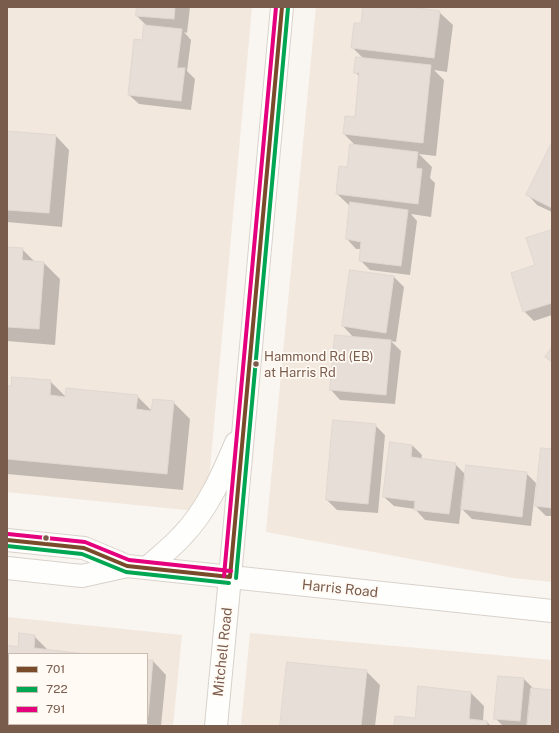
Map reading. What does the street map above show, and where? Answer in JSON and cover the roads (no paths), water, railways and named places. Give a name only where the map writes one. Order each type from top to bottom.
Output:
[{"type":"main road","name":"Mitchell Road","points":[[216,726],[282,7]]},
{"type":"main road","points":[[137,567],[182,536],[204,508],[223,475],[244,422]]},
{"type":"main road","name":"Harris Road","points":[[7,540],[84,548],[137,567],[552,611]]},
{"type":"main road","name":"Harris Road","points":[[7,568],[82,576],[137,567]]},
{"type":"place","name":"Hammond Rd (EB) at Harris Rd","points":[[256,364]]}]
